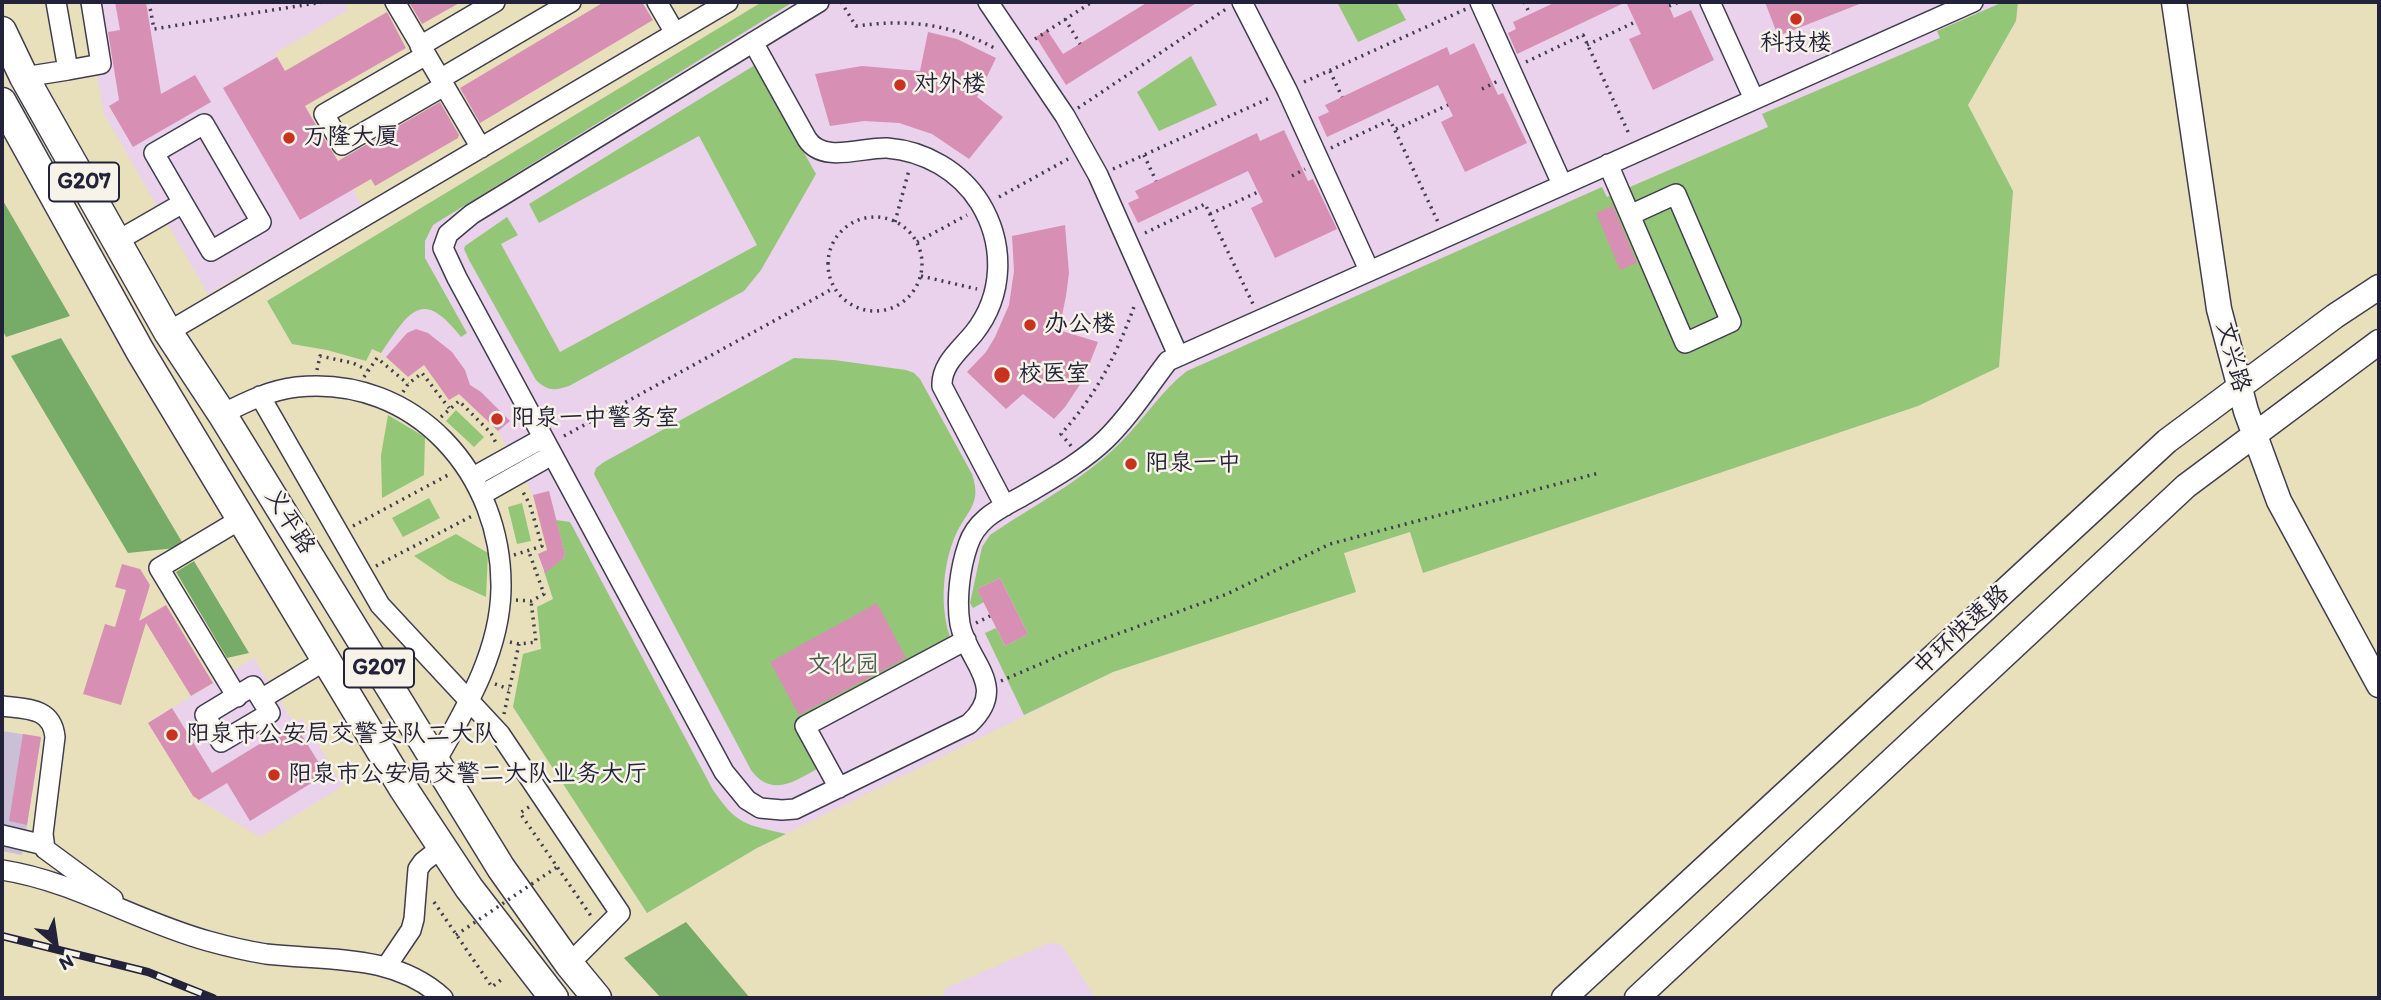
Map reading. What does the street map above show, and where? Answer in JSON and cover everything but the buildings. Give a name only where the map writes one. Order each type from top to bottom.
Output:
[{"type":"highway","name":"义平路","points":[[2,31],[24,77],[168,332],[222,414],[501,868],[569,964],[597,998]]},
{"type":"highway","name":"义平路","points":[[2,102],[140,351],[403,788],[469,888],[554,998]]},
{"type":"main road","name":"文兴路","points":[[2174,2],[2219,309],[2240,387],[2279,501],[2379,685]]},
{"type":"main road","name":"中环快速路","points":[[1564,998],[2167,441],[2335,316],[2379,287]]},
{"type":"main road","name":"中环快速路","points":[[1637,998],[2186,486],[2379,342]]},
{"type":"street","points":[[56,2],[68,70]]},
{"type":"street","points":[[24,77],[101,64],[91,2]]},
{"type":"street","points":[[395,2],[481,148]]},
{"type":"street","points":[[495,2],[324,114],[342,145],[571,2]]},
{"type":"street","points":[[657,2],[675,33]]},
{"type":"street","points":[[819,2],[472,214],[448,234],[443,248],[724,772],[747,800],[760,807],[782,810],[795,809],[969,724],[984,707],[986,688],[982,673],[960,625],[959,614],[960,582],[969,541],[983,519],[1047,482],[1082,458],[1115,429],[1168,361],[1973,2]]},
{"type":"street","points":[[988,2],[1065,117],[1098,175],[1178,355]]},
{"type":"street","points":[[1239,2],[1287,90],[1369,270]]},
{"type":"street","points":[[1480,2],[1562,184]]},
{"type":"street","points":[[1710,2],[1754,99]]},
{"type":"street","points":[[168,332],[724,3]]},
{"type":"street","points":[[753,42],[816,150],[827,152],[886,148],[913,154],[942,166],[961,180],[982,207],[993,231],[998,252],[995,293],[983,322],[947,365],[942,386],[1005,506]]},
{"type":"street","points":[[204,124],[261,222],[211,251],[183,203],[153,153],[204,124]]},
{"type":"street","points":[[1608,164],[1685,343],[1731,322],[1676,194],[1630,215]]},
{"type":"street","points":[[117,241],[183,203]]},
{"type":"street","points":[[222,414],[260,396],[296,387],[358,390],[396,404],[419,420],[444,440],[469,471],[485,501],[500,568],[500,600],[494,639],[469,703],[436,761]]},
{"type":"street","points":[[260,396],[380,605],[500,734],[620,913],[569,964]]},
{"type":"street","points":[[469,471],[547,446]]},
{"type":"street","points":[[485,501],[547,446]]},
{"type":"street","points":[[237,697],[159,568],[241,519]]},
{"type":"street","points":[[838,788],[805,726],[966,640]]},
{"type":"street","points":[[261,699],[326,660]]},
{"type":"street","points":[[253,686],[261,699],[270,713],[221,742],[205,715],[253,686]]},
{"type":"street","points":[[2,706],[29,709],[44,714],[54,726],[44,845],[54,857],[139,918]]},
{"type":"street","points":[[2,835],[44,845]]},
{"type":"street","points":[[386,967],[411,930],[418,869],[422,862],[442,847]]},
{"type":"street","points":[[2,870],[52,881],[139,918],[208,941],[264,954],[356,960],[386,967],[425,984],[443,998]]},
{"type":"path","points":[[149,2],[154,29],[323,2]]},
{"type":"path","points":[[841,2],[856,26],[901,23],[944,26],[963,32],[1008,56],[1092,2]]},
{"type":"path","points":[[1065,117],[1239,2]]},
{"type":"path","points":[[1524,2],[1530,14]]},
{"type":"path","points":[[1669,6],[1679,2]]},
{"type":"path","points":[[1065,19],[1080,44]]},
{"type":"path","points":[[1587,45],[1636,22]]},
{"type":"path","points":[[1511,69],[1583,35],[1637,151]]},
{"type":"path","points":[[1330,71],[1342,97]]},
{"type":"path","points":[[1395,130],[1448,105]]},
{"type":"path","points":[[1317,155],[1390,120],[1445,236]]},
{"type":"path","points":[[917,242],[1084,150]]},
{"type":"path","points":[[895,222],[913,154]]},
{"type":"path","points":[[1144,155],[1156,181]]},
{"type":"path","points":[[1210,214],[1258,192]]},
{"type":"path","points":[[1128,241],[1206,204],[1260,319]]},
{"type":"path","points":[[880,217],[895,222],[911,233],[917,242],[921,253],[921,275],[917,286],[903,303],[882,311],[860,309],[841,298],[834,288],[828,267],[828,255],[839,234],[858,220],[880,217]]},
{"type":"path","points":[[921,275],[995,293]]},
{"type":"path","points":[[1082,458],[1061,434],[1083,410],[1109,366],[1123,337],[1144,279]]},
{"type":"path","points":[[547,446],[834,288]]},
{"type":"path","points":[[314,386],[320,356],[353,363],[367,370]]},
{"type":"path","points":[[358,390],[367,370],[377,358],[408,384]]},
{"type":"path","points":[[396,404],[408,384],[422,373],[449,408]]},
{"type":"path","points":[[339,533],[469,471]]},
{"type":"path","points":[[986,688],[1068,652],[1227,594],[1331,544],[1599,473]]},
{"type":"path","points":[[362,574],[485,501]]},
{"type":"path","points":[[500,600],[531,601],[544,594],[529,552]]},
{"type":"path","points":[[494,639],[519,644],[536,642],[531,601]]},
{"type":"path","points":[[500,734],[519,644]]},
{"type":"path","points":[[528,825],[585,908]]},
{"type":"path","points":[[457,935],[557,867]]},
{"type":"path","points":[[429,894],[492,986],[502,979]]},
{"type":"shaded area","points":[[84,2],[345,2],[347,11],[275,53],[362,205],[208,294],[104,114]]},
{"type":"shaded area","name":"阳泉一中","points":[[762,2],[2018,2],[2016,21],[1968,105],[2013,191],[1999,367],[1918,406],[1423,573],[1410,532],[1344,553],[1356,592],[1113,672],[757,848],[647,913],[513,707],[523,654],[541,649],[537,607],[553,599],[538,554],[547,549],[533,495],[498,431],[459,394],[439,384],[424,365],[408,377],[373,349],[366,361],[292,344],[267,301]]},
{"type":"shaded area","points":[[254,658],[294,723],[302,718],[343,786],[260,837],[193,796],[148,723]]},
{"type":"shaded area","points":[[2,731],[41,737],[22,855],[2,851]]},
{"type":"shaded area","points":[[1049,943],[1059,944],[1064,948],[1095,998],[942,998],[946,988]]},
{"type":"green space","points":[[762,2],[793,2],[433,225],[425,241],[425,258],[467,333],[461,337],[436,312],[425,309],[408,317],[381,353],[372,349],[366,361],[292,344],[267,301]]},
{"type":"green space","points":[[1337,2],[1396,2],[1406,20],[1358,42]]},
{"type":"green space","points":[[2003,2],[2018,2],[2016,21],[1968,105],[2013,191],[1999,367],[1918,406],[1423,573],[1410,532],[1344,553],[1356,592],[1113,672],[1024,715],[985,633],[996,628],[1005,646],[1028,634],[1000,578],[977,589],[984,602],[973,608],[970,603],[982,547],[990,535],[1107,456],[1169,387],[1187,371],[1602,187],[1607,197],[1768,127],[1762,114],[1940,38],[1937,31]]},
{"type":"green space","points":[[1191,56],[1217,105],[1159,131],[1137,92]]},
{"type":"green space","points":[[755,65],[816,174],[761,270],[744,291],[569,386],[555,389],[544,386],[536,380],[469,260],[465,246],[507,217],[518,235],[501,244],[560,352],[757,245],[699,136],[539,223],[529,204]]},
{"type":"green space","points":[[2,199],[70,316],[6,337],[2,329]]},
{"type":"green space","points":[[61,338],[185,547],[128,553],[11,356]]},
{"type":"green space","name":"文化园","points":[[794,358],[834,360],[914,373],[920,379],[972,474],[975,493],[972,506],[951,546],[945,574],[945,616],[952,642],[805,734],[822,766],[794,781],[776,785],[767,784],[751,770],[594,474],[596,468],[604,462]]},
{"type":"green space","points":[[456,410],[484,437],[474,447],[446,421]]},
{"type":"green space","points":[[388,415],[425,437],[424,475],[382,498],[381,455]]},
{"type":"green space","points":[[429,498],[440,518],[403,537],[392,518]]},
{"type":"green space","points":[[522,503],[531,541],[517,544],[508,507]]},
{"type":"green space","points":[[556,520],[570,522],[713,790],[729,811],[744,822],[786,834],[757,848],[647,913],[513,707],[523,654],[541,649],[537,607],[553,599],[544,571],[563,559],[565,554]]},
{"type":"green space","points":[[456,534],[488,553],[486,597],[449,580],[414,556]]},
{"type":"green space","points":[[194,561],[249,653],[227,658],[176,572]]},
{"type":"green space","points":[[686,922],[750,998],[661,998],[624,958]]},
{"type":"railway","points":[[2,936],[148,972],[213,998]]},
{"type":"place","name":"科技楼","points":[[1796,19]]},
{"type":"place","name":"对外楼","points":[[900,85]]},
{"type":"place","name":"万隆大厦","points":[[289,138]]},
{"type":"place","name":"办公楼","points":[[1030,325]]},
{"type":"place","name":"校医室","points":[[1002,375]]},
{"type":"place","name":"阳泉一中警务室","points":[[497,419]]},
{"type":"place","name":"阳泉一中","points":[[1131,464]]},
{"type":"place","name":"阳泉市公安局交警支队二大队","points":[[172,735]]},
{"type":"place","name":"阳泉市公安局交警二大队业务大厅","points":[[274,775]]}]
